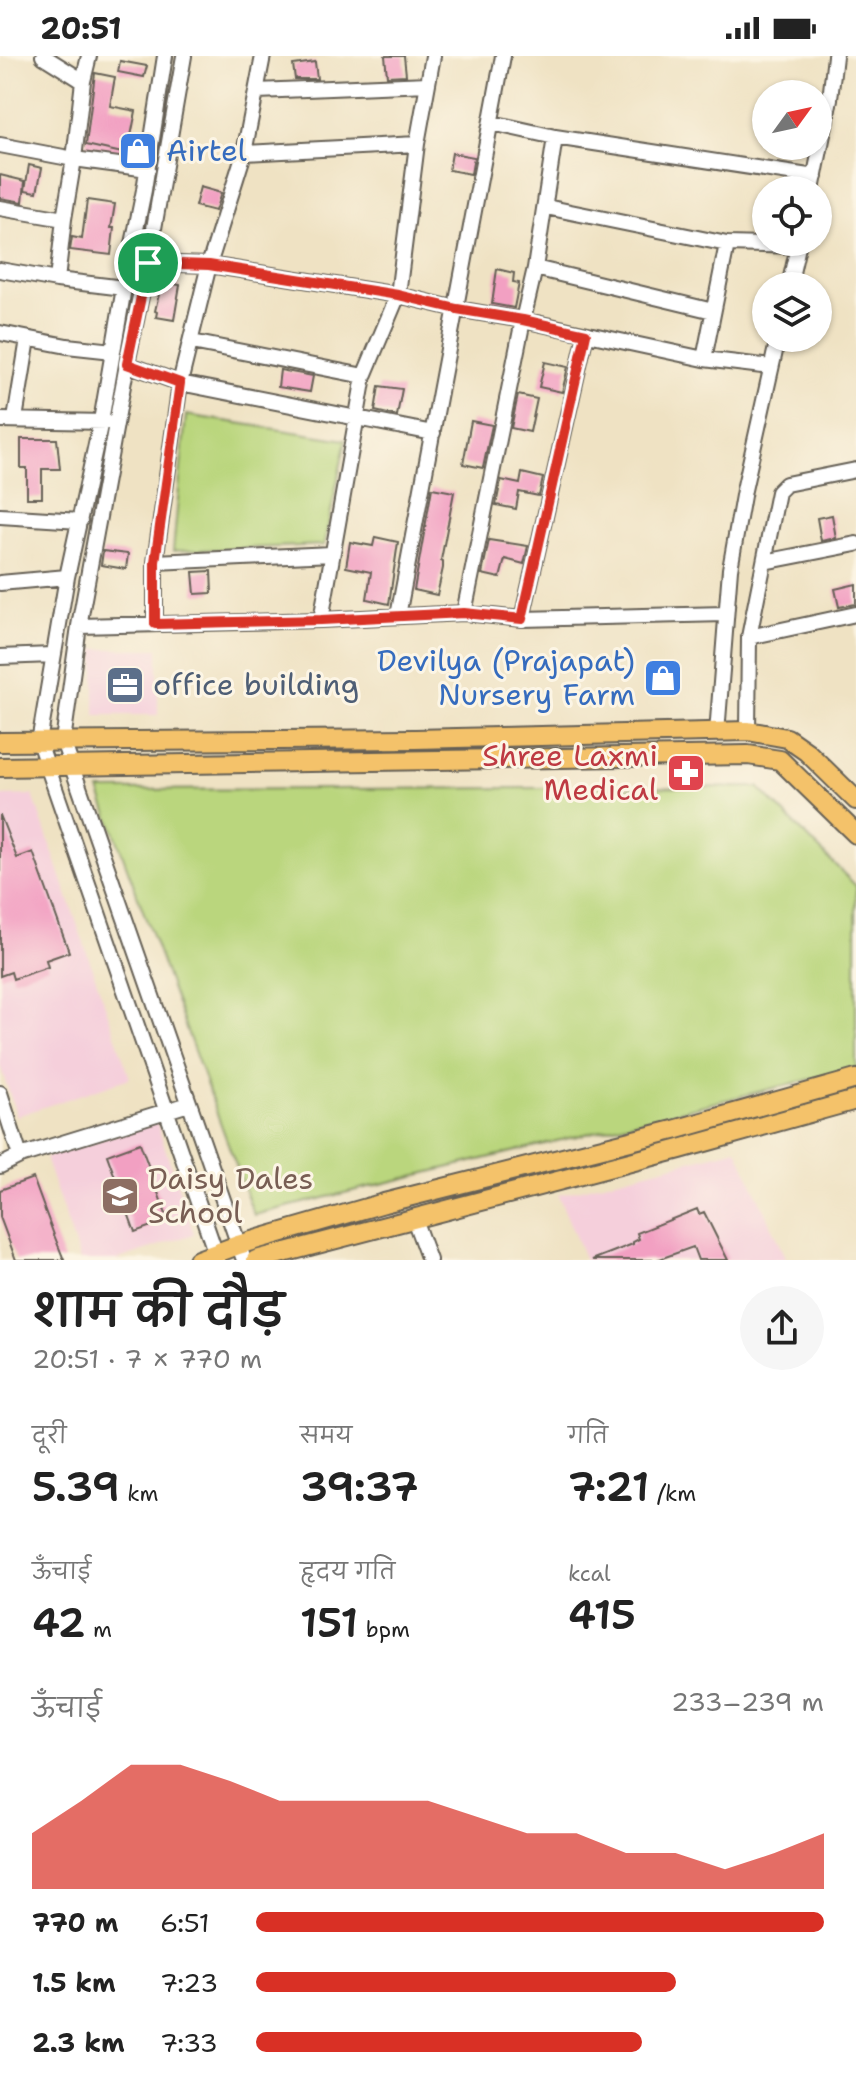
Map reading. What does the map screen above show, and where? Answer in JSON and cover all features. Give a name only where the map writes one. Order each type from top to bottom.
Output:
[{"type":"main road","points":[[0,742],[415,739],[748,731],[787,738],[807,752],[856,800]]},
{"type":"main road","points":[[0,767],[748,755],[780,760],[856,834]]},
{"type":"main road","points":[[211,1258],[241,1253],[384,1203],[674,1130],[856,1079]]},
{"type":"main road","points":[[256,1260],[856,1100]]},
{"type":"street","points":[[43,56],[83,81]]},
{"type":"street","points":[[57,280],[83,81],[89,56]]},
{"type":"street","points":[[165,56],[148,169],[101,421],[52,655],[39,742],[167,1111],[211,1258]]},
{"type":"street","points":[[184,56],[79,626],[63,741],[241,1253]]},
{"type":"street","points":[[155,624],[155,562],[180,383],[209,265],[244,153],[263,56]]},
{"type":"street","points":[[321,620],[364,376],[398,295],[417,144],[433,56]]},
{"type":"street","points":[[398,616],[503,56]]},
{"type":"street","points":[[816,176],[835,56]]},
{"type":"street","points":[[257,91],[428,84]]},
{"type":"street","points":[[492,123],[770,176]]},
{"type":"street","points":[[464,613],[535,268],[555,137]]},
{"type":"street","points":[[244,153],[417,144]]},
{"type":"street","points":[[0,145],[148,169]]},
{"type":"street","points":[[546,207],[727,244],[752,244]]},
{"type":"street","points":[[0,208],[64,219]]},
{"type":"street","points":[[704,359],[727,244]]},
{"type":"street","points":[[148,263],[209,265],[398,295],[704,359],[771,367]]},
{"type":"street","points":[[535,268],[713,311]]},
{"type":"street","points":[[0,270],[124,288]]},
{"type":"street","points":[[0,333],[113,351]]},
{"type":"street","points":[[522,619],[586,334]]},
{"type":"street","points":[[28,339],[8,419],[117,423]]},
{"type":"street","points":[[192,342],[364,376]]},
{"type":"street","points":[[717,733],[730,569],[775,352]]},
{"type":"street","points":[[127,364],[180,383],[433,433]]},
{"type":"street","points":[[748,731],[749,637],[776,497],[781,487],[792,482],[856,470]]},
{"type":"street","points":[[0,516],[80,521]]},
{"type":"street","points":[[764,562],[856,544]]},
{"type":"street","points":[[155,562],[332,554]]},
{"type":"street","points":[[0,583],[67,577]]},
{"type":"street","points":[[79,626],[464,613],[522,619],[725,614]]},
{"type":"street","points":[[749,637],[856,614]]},
{"type":"street","points":[[0,657],[52,655]]},
{"type":"street","points":[[0,1093],[20,1156]]},
{"type":"street","points":[[0,1166],[20,1156],[189,1104]]},
{"type":"street","points":[[414,1219],[429,1260]]},
{"type":"shaded area","points":[[95,649],[158,649],[158,715],[95,715]]},
{"type":"shaded area","points":[[33,795],[130,1078],[17,1116],[0,1066],[0,796]]},
{"type":"shaded area","name":"Daisy Dales School","points":[[156,1121],[194,1234],[116,1260],[80,1260],[45,1158]]},
{"type":"shaded area","points":[[737,1149],[786,1260],[585,1260],[558,1195]]},
{"type":"green space","points":[[186,415],[346,440],[324,545],[173,551]]},
{"type":"green space","points":[[758,787],[856,886],[856,1068],[254,1215],[99,790]]},
{"type":"building","points":[[385,56],[404,56],[406,75],[387,76]]},
{"type":"building","points":[[120,61],[147,66],[144,77],[118,72]]},
{"type":"building","points":[[315,62],[317,79],[295,79],[293,65]]},
{"type":"building","points":[[95,73],[115,77],[110,106],[136,111],[130,141],[141,143],[136,156],[86,145]]},
{"type":"building","points":[[452,153],[474,157],[471,174],[449,170]]},
{"type":"building","points":[[29,165],[42,168],[37,192],[25,190]]},
{"type":"building","points":[[0,175],[25,181],[23,202],[0,198]]},
{"type":"building","points":[[200,187],[221,193],[215,211],[195,206]]},
{"type":"building","points":[[87,200],[115,204],[111,255],[70,250],[72,237],[82,239]]},
{"type":"building","points":[[497,269],[514,273],[513,282],[519,283],[514,308],[492,304]]},
{"type":"building","points":[[155,281],[180,285],[174,320],[156,317],[159,294],[153,293]]},
{"type":"building","points":[[545,362],[568,367],[562,392],[539,387]]},
{"type":"building","points":[[280,370],[313,376],[310,392],[278,387]]},
{"type":"building","points":[[379,386],[402,389],[397,416],[375,411]]},
{"type":"building","points":[[518,395],[537,399],[530,432],[511,428]]},
{"type":"building","points":[[471,421],[492,425],[483,468],[463,464]]},
{"type":"building","points":[[21,439],[57,439],[60,469],[42,469],[42,498],[27,498],[27,468],[21,468]]},
{"type":"building","points":[[522,473],[543,478],[539,496],[519,492],[516,509],[496,505],[501,480],[520,484]]},
{"type":"building","points":[[432,488],[454,492],[437,595],[414,590]]},
{"type":"building","points":[[832,515],[836,538],[821,541],[817,518]]},
{"type":"building","points":[[375,537],[398,542],[389,604],[367,599],[371,572],[346,567],[350,542],[373,546]]},
{"type":"building","points":[[489,540],[528,546],[524,564],[505,559],[500,578],[482,574]]},
{"type":"building","points":[[103,551],[128,554],[126,569],[101,565]]},
{"type":"building","points":[[211,571],[212,593],[195,594],[193,572]]},
{"type":"building","points":[[856,584],[856,604],[839,607],[835,589]]},
{"type":"building","points":[[0,815],[17,858],[33,852],[69,952],[46,960],[48,967],[13,979],[11,972],[0,976]]},
{"type":"building","points":[[140,1143],[168,1220],[135,1232],[107,1155]]},
{"type":"building","points":[[33,1178],[64,1260],[16,1260],[0,1217],[0,1190]]},
{"type":"building","points":[[697,1209],[699,1214],[704,1212],[728,1260],[698,1260],[693,1247],[657,1260],[592,1260],[633,1244],[639,1239],[637,1233]]},
{"type":"place","name":"Airtel","points":[[138,151]]},
{"type":"place","name":"Devilya (Prajapat) Nursery Farm","points":[[663,678]]},
{"type":"place","name":"office building","points":[[125,685]]},
{"type":"place","name":"Shree Laxmi Medical","points":[[686,773]]},
{"type":"place","name":"Daisy Dales School","points":[[120,1196]]},
{"type":"route","points":[[148,263],[209,265],[398,295],[586,334],[522,619],[464,613],[155,624],[155,562],[180,383],[127,364],[148,263]]}]
